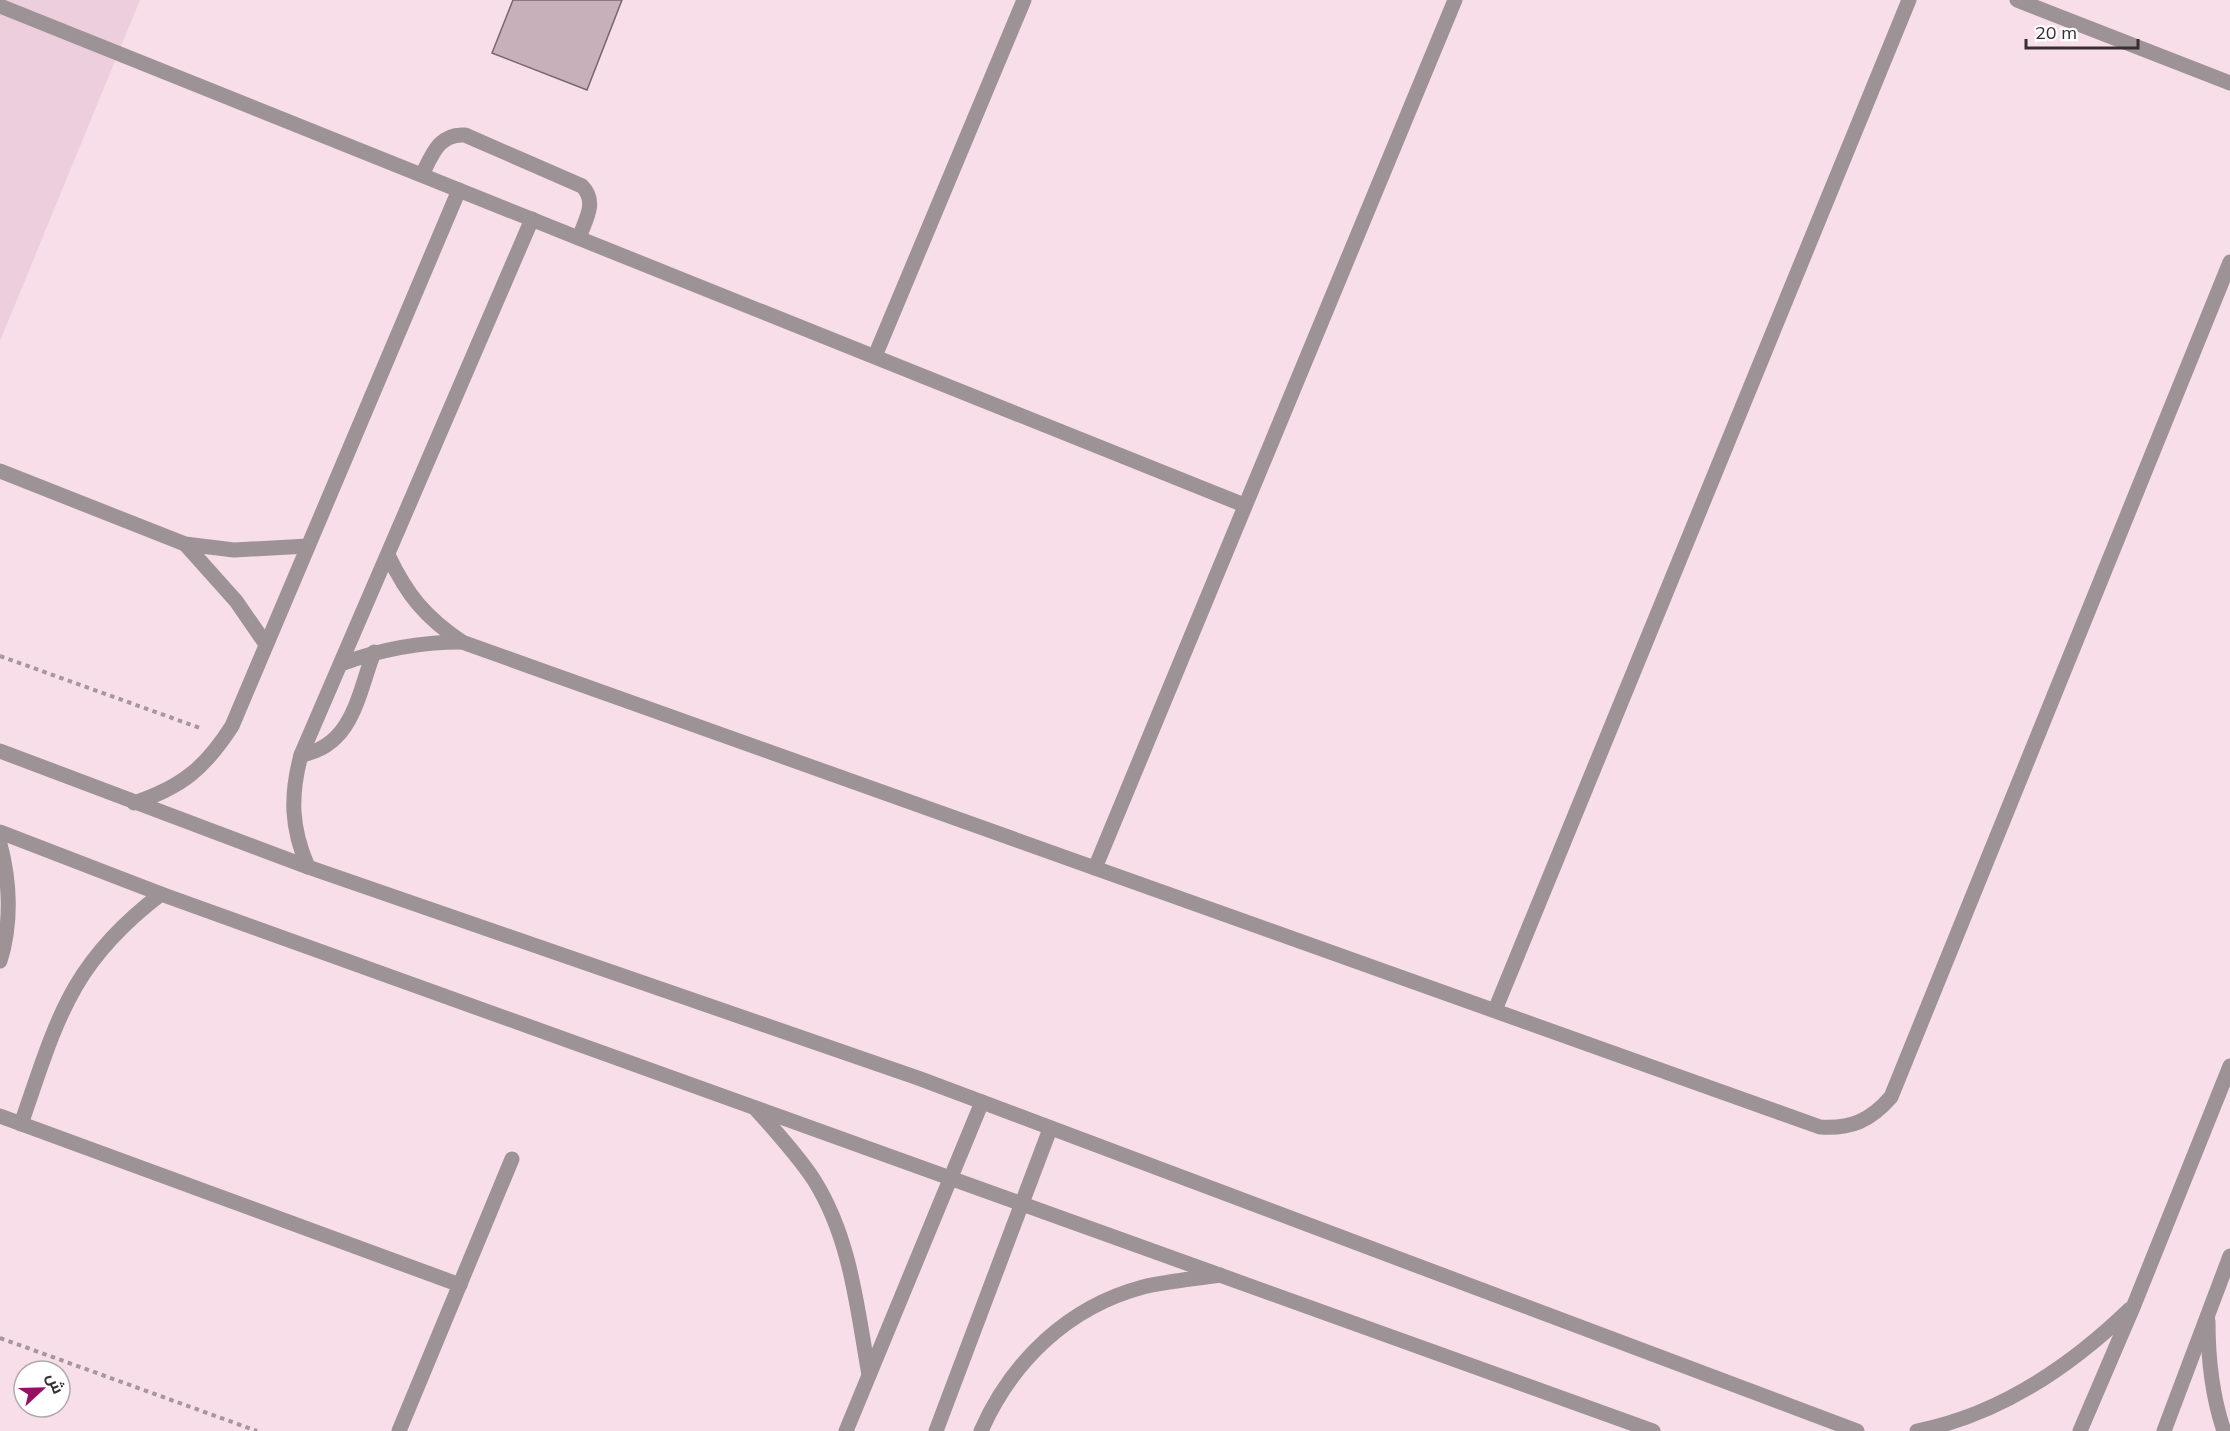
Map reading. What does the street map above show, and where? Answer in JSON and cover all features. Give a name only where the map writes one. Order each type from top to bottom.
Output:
[{"type":"street","points":[[875,356],[1024,0]]},
{"type":"street","points":[[1095,867],[1455,0]]},
{"type":"street","points":[[1496,1010],[1909,0]]},
{"type":"street","points":[[2017,0],[2230,83]]},
{"type":"street","points":[[0,6],[1244,505]]},
{"type":"street","points":[[422,175],[440,142],[456,134],[465,135],[582,186],[588,192],[591,207],[579,237]]},
{"type":"street","points":[[134,803],[164,793],[192,776],[214,753],[232,726],[265,643],[459,190]]},
{"type":"street","points":[[308,867],[299,846],[292,800],[294,777],[301,755],[532,219]]},
{"type":"street","points":[[388,555],[401,582],[417,605],[438,626],[462,642],[1820,1127],[1841,1128],[1860,1123],[1877,1113],[1891,1098],[2230,262]]},
{"type":"street","points":[[0,471],[185,544],[234,550],[308,546]]},
{"type":"street","points":[[185,544],[236,601],[265,643]]},
{"type":"street","points":[[341,664],[374,652],[403,645],[462,642]]},
{"type":"street","points":[[301,755],[325,748],[344,731],[374,652]]},
{"type":"street","points":[[0,751],[308,867],[982,1102],[1857,1431]]},
{"type":"street","points":[[0,832],[161,894],[1653,1431]]},
{"type":"street","points":[[0,844],[8,893],[8,925],[0,961]]},
{"type":"street","points":[[21,1124],[56,1023],[83,971],[125,923],[161,894]]},
{"type":"street","points":[[2080,1431],[2134,1305],[2230,1066]]},
{"type":"street","points":[[846,1431],[982,1102]]},
{"type":"street","points":[[753,1106],[801,1162],[836,1223],[851,1271],[869,1376]]},
{"type":"street","points":[[0,1116],[460,1285]]},
{"type":"street","points":[[936,1431],[1050,1129]]},
{"type":"street","points":[[399,1431],[512,1159]]},
{"type":"street","points":[[2164,1431],[2230,1256]]},
{"type":"street","points":[[981,1431],[1001,1391],[1020,1365],[1065,1323],[1092,1307],[1143,1287],[1224,1275]]},
{"type":"street","points":[[1917,1431],[1972,1414],[2017,1394],[2059,1369],[2098,1339],[2134,1305]]},
{"type":"street","points":[[2208,1312],[2208,1351],[2224,1431]]},
{"type":"path","points":[[0,656],[186,722],[224,738]]},
{"type":"path","points":[[0,1338],[257,1431]]},
{"type":"shaded area","points":[[0,0],[140,0],[0,341]]},
{"type":"building","points":[[513,0],[622,0],[587,90],[492,53]]}]
